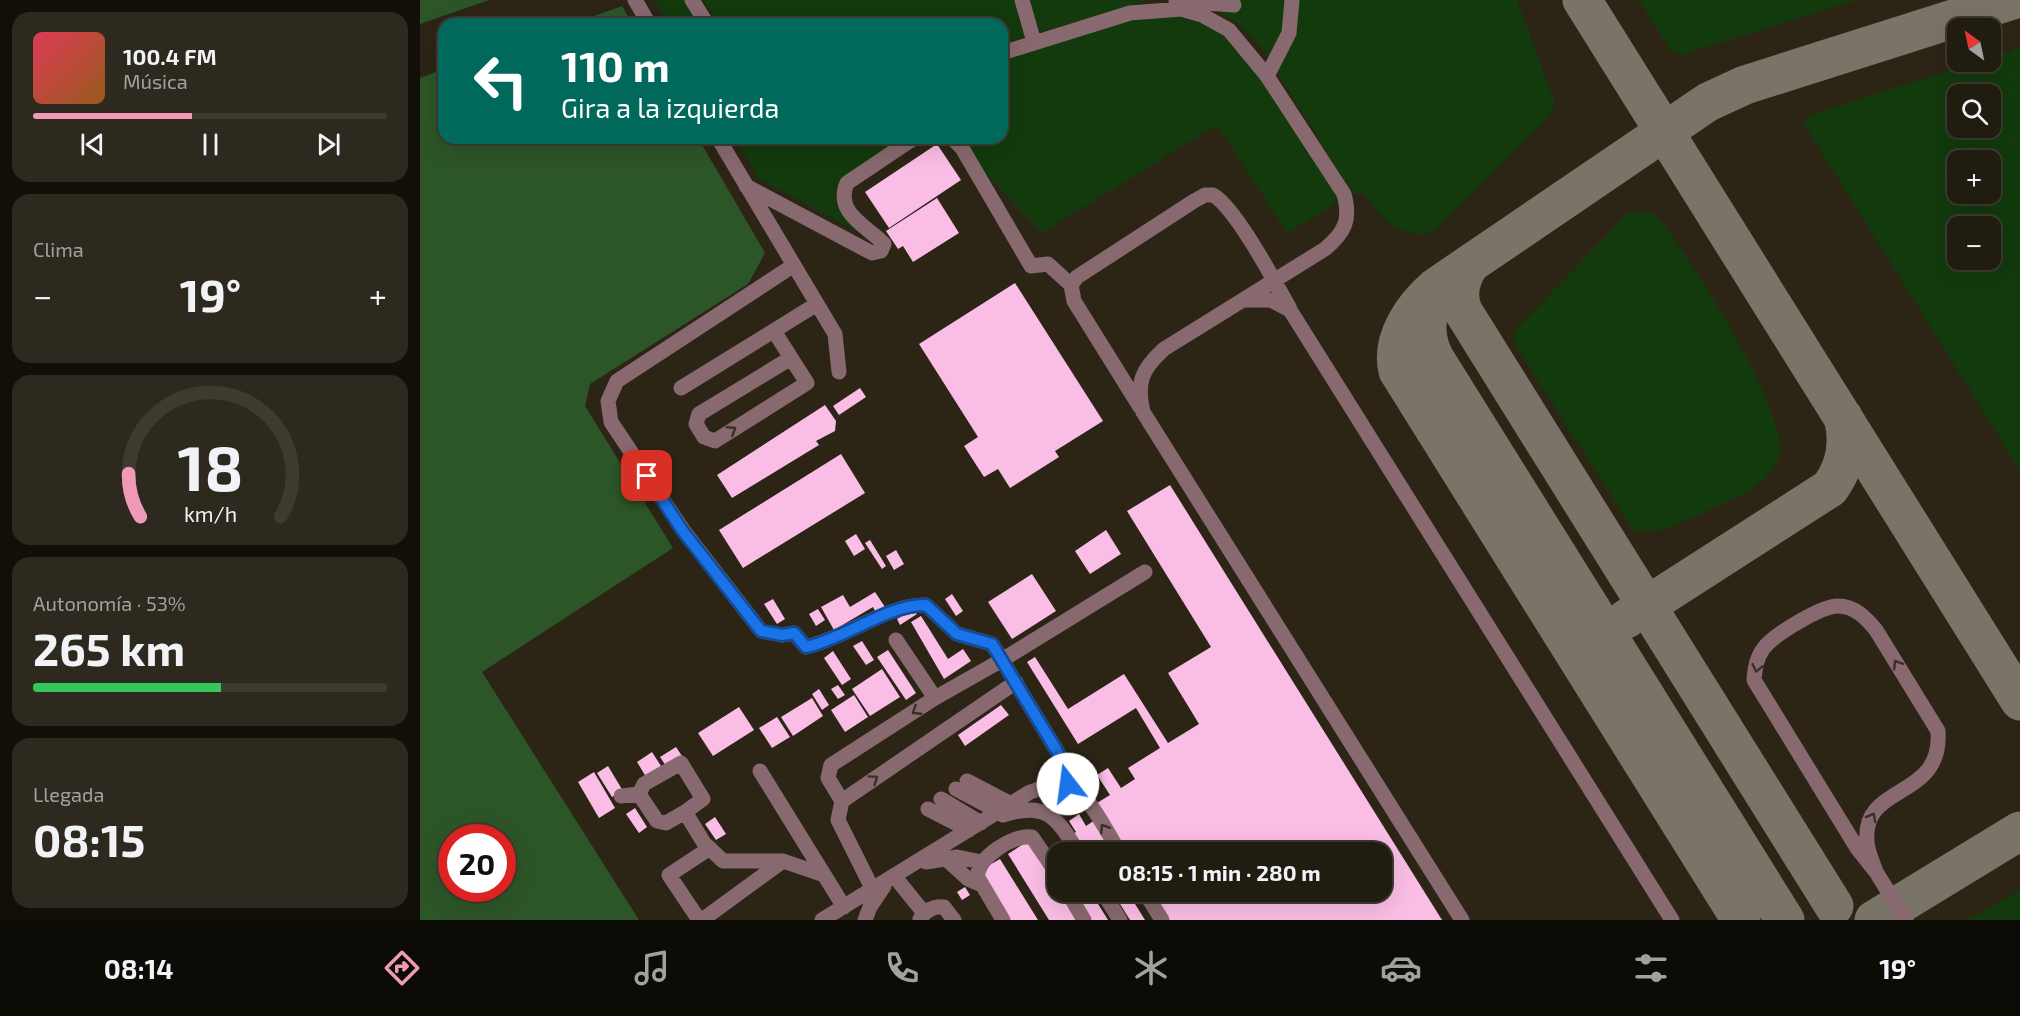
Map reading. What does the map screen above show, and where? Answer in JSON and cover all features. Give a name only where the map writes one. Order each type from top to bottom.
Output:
[{"type":"lane","points":[[635,0],[646,18]]},
{"type":"lane","points":[[692,0],[703,18]]},
{"type":"lane","points":[[1022,0],[1034,42]]},
{"type":"lane","points":[[1267,76],[1289,33],[1292,0]]},
{"type":"lane","points":[[1008,51],[1157,3],[1178,1],[1234,5]]},
{"type":"lane","points":[[1130,13],[1181,9],[1202,15],[1229,30],[1267,76],[1344,194],[1348,210],[1347,224],[1340,236],[1325,249],[1164,349],[1149,363],[1142,378],[1139,395],[1143,412]]},
{"type":"lane","points":[[721,144],[835,334],[839,372]]},
{"type":"lane","points":[[746,186],[872,253],[881,251],[884,244],[873,232],[854,219],[846,206],[843,192],[847,183],[905,144]]},
{"type":"lane","points":[[958,144],[1031,266],[1048,264],[1071,285],[1074,301],[1462,920]]},
{"type":"lane","points":[[1071,285],[1077,277],[1205,195],[1214,195],[1227,207],[1672,920]]},
{"type":"lane","points":[[794,265],[617,381],[608,401],[611,422],[682,530],[761,631],[782,635],[794,633],[806,647],[830,641],[903,608],[926,605],[957,634],[992,644],[1060,756],[1068,784]]},
{"type":"lane","points":[[1244,300],[1259,298],[1271,300],[1290,310]]},
{"type":"lane","points":[[681,388],[817,304]]},
{"type":"lane","points":[[774,331],[807,383],[715,441],[704,437],[696,424],[699,414],[791,358]]},
{"type":"lane","points":[[954,920],[944,907],[934,908],[922,916],[884,883],[838,820],[842,801],[828,778],[831,765],[935,698],[1002,660],[1145,572]]},
{"type":"lane","points":[[1876,872],[1866,842],[1867,827],[1872,814],[1881,803],[1931,768],[1939,747],[1938,731],[1876,630],[1865,617],[1854,609],[1839,606],[1824,608],[1771,640],[1762,650],[1755,665],[1754,680],[1857,848],[1876,872],[1906,920]]},
{"type":"lane","points":[[896,640],[935,698]]},
{"type":"lane","points":[[842,801],[1016,682]]},
{"type":"lane","points":[[681,763],[703,799],[662,824],[653,817],[639,794],[644,784],[681,763]]},
{"type":"lane","points":[[760,771],[844,907]]},
{"type":"lane","points":[[822,920],[1005,808],[1051,784],[1068,784],[1080,791],[1113,842]]},
{"type":"lane","points":[[961,785],[1005,808]]},
{"type":"lane","points":[[621,796],[639,794]]},
{"type":"lane","points":[[935,804],[975,826],[1017,810],[1033,808],[1058,822],[1071,842]]},
{"type":"lane","points":[[685,812],[710,848],[723,861],[783,861],[824,875]]},
{"type":"lane","points":[[1003,920],[977,876],[982,862],[1016,838],[1032,837],[1047,859]]},
{"type":"lane","points":[[710,848],[669,875],[700,920],[783,861]]},
{"type":"lane","points":[[916,863],[945,858],[967,858],[982,862]]},
{"type":"lane","points":[[945,858],[968,879],[980,884]]},
{"type":"lane","points":[[866,920],[874,898],[884,883]]},
{"type":"lane","points":[[1073,902],[1084,920]]},
{"type":"lane","points":[[1109,902],[1120,920]]},
{"type":"lane","points":[[1151,902],[1162,920]]},
{"type":"green space","points":[[420,0],[489,0],[420,24]]},
{"type":"green space","points":[[654,0],[688,0],[700,18],[664,18]]},
{"type":"green space","points":[[703,0],[1019,0],[1025,32],[1024,37],[1008,42],[1008,18],[715,18]]},
{"type":"green space","points":[[1026,0],[1149,0],[1041,32]]},
{"type":"green space","points":[[1232,0],[1289,0],[1286,25],[1272,63],[1244,30],[1226,17],[1207,8]]},
{"type":"green space","points":[[1296,0],[1517,0],[1555,103],[1550,116],[1434,231],[1420,234],[1397,228],[1384,218],[1363,194],[1360,192],[1354,195],[1276,71]]},
{"type":"green space","points":[[1639,0],[1857,0],[1681,55],[1671,51]]},
{"type":"green space","points":[[622,6],[629,18],[589,18]]},
{"type":"green space","points":[[1173,15],[1207,25],[1225,35],[1245,54],[1335,191],[1336,203],[1287,233],[1217,125],[1042,233],[984,171],[966,144],[1008,144],[1008,57],[1123,19]]},
{"type":"green space","points":[[2020,48],[2020,470],[1804,124],[1807,116],[1947,72],[2001,72],[2001,54]]},
{"type":"green space","points":[[438,71],[438,144],[701,144],[765,253],[748,284],[590,384],[585,406],[673,548],[482,672],[639,920],[420,920],[420,78]]},
{"type":"green space","points":[[738,144],[896,144],[855,169],[843,180],[836,191],[836,204],[846,219],[868,237],[759,179]]},
{"type":"green space","points":[[1633,211],[1650,213],[1659,218],[1712,297],[1733,332],[1767,400],[1777,429],[1780,452],[1772,470],[1748,491],[1678,524],[1644,531],[1634,530],[1631,526],[1517,348],[1513,333],[1626,215]]},
{"type":"green space","points":[[2020,890],[2020,920],[1968,920]]},
{"type":"building","points":[[937,144],[961,180],[889,228],[865,192]]},
{"type":"building","points":[[937,198],[959,233],[913,262],[903,246],[898,249],[886,231]]},
{"type":"building","points":[[1015,283],[1103,421],[1055,451],[1059,457],[1010,488],[998,469],[984,477],[964,446],[978,437],[919,344]]},
{"type":"building","points":[[860,388],[866,397],[839,415],[833,406]]},
{"type":"building","points":[[825,405],[836,421],[835,431],[816,441],[819,445],[732,498],[717,475]]},
{"type":"building","points":[[841,454],[865,493],[743,568],[719,530]]},
{"type":"building","points":[[1170,485],[1442,920],[1157,920],[1146,902],[1392,902],[1392,842],[1073,842],[1070,836],[1076,832],[1069,821],[1079,814],[1086,826],[1095,820],[1087,809],[1110,795],[1097,775],[1108,768],[1121,788],[1135,779],[1128,768],[1160,748],[1136,708],[1078,744],[1027,662],[1035,657],[1068,709],[1124,674],[1168,743],[1199,724],[1168,673],[1211,647],[1127,511]]},
{"type":"building","points":[[1106,530],[1121,554],[1090,574],[1075,551]]},
{"type":"building","points":[[856,534],[865,549],[854,556],[845,541]]},
{"type":"building","points":[[870,540],[886,566],[882,569],[865,543]]},
{"type":"building","points":[[896,550],[904,564],[894,570],[886,556]]},
{"type":"building","points":[[1032,574],[1056,611],[1012,639],[988,602]]},
{"type":"building","points":[[875,592],[885,607],[876,613],[873,607],[834,630],[821,607],[843,595],[850,607]]},
{"type":"building","points":[[952,594],[963,611],[956,616],[945,599]]},
{"type":"building","points":[[773,599],[785,619],[777,624],[764,604]]},
{"type":"building","points":[[818,609],[825,620],[816,626],[809,614]]},
{"type":"building","points":[[914,609],[917,614],[900,625],[897,619]]},
{"type":"building","points":[[921,616],[948,659],[963,649],[971,661],[944,679],[911,622]]},
{"type":"building","points":[[862,641],[874,660],[866,665],[853,646]]},
{"type":"building","points":[[888,650],[916,693],[906,700],[877,657]]},
{"type":"building","points":[[833,651],[851,679],[842,685],[824,658]]},
{"type":"building","points":[[882,669],[900,697],[870,716],[852,689]]},
{"type":"building","points":[[838,685],[845,695],[838,699],[831,689]]},
{"type":"building","points":[[819,689],[829,705],[822,710],[812,694]]},
{"type":"building","points":[[854,695],[868,717],[845,732],[831,710]]},
{"type":"building","points":[[812,698],[823,716],[793,736],[781,717]]},
{"type":"building","points":[[1001,705],[1009,715],[965,746],[958,735]]},
{"type":"building","points":[[739,707],[754,730],[713,756],[698,733]]},
{"type":"building","points":[[777,717],[790,737],[772,748],[759,728]]},
{"type":"building","points":[[676,747],[682,756],[666,766],[660,757]]},
{"type":"building","points":[[652,752],[663,769],[648,780],[637,762]]},
{"type":"building","points":[[608,766],[623,791],[612,797],[597,773]]},
{"type":"building","points":[[594,772],[615,808],[599,818],[578,782]]},
{"type":"building","points":[[635,808],[647,827],[639,833],[626,814]]},
{"type":"building","points":[[715,817],[726,834],[716,840],[705,824]]},
{"type":"building","points":[[1028,841],[1047,873],[1047,902],[1066,902],[1078,920],[1049,920],[1008,854]]},
{"type":"building","points":[[1000,859],[1038,920],[1010,920],[979,871]]},
{"type":"building","points":[[965,887],[970,895],[962,900],[957,892]]},
{"type":"building","points":[[1079,902],[1097,902],[1108,920],[1090,920]]},
{"type":"building","points":[[1119,902],[1134,902],[1145,920],[1130,920]]},
{"type":"taxiway","points":[[1582,0],[2020,701]]},
{"type":"taxiway","points":[[1741,920],[1398,371],[1396,359],[1400,336],[1405,324],[1419,304],[1436,287],[1708,102],[1745,85],[2013,0]]},
{"type":"taxiway","points":[[1471,263],[1461,286],[1460,298],[1463,311],[1834,906]]},
{"type":"taxiway","points":[[1439,291],[1428,315],[1427,324],[1428,340],[1434,357],[1785,920]]},
{"type":"taxiway","points":[[1626,619],[1830,488],[1840,471],[1845,454],[1846,436],[1843,417]]},
{"type":"taxiway","points":[[1874,920],[2020,831]]},
{"type":"route","points":[[647,476],[682,530],[761,631],[782,635],[794,633],[806,647],[830,641],[894,611],[912,605],[926,605],[957,634],[986,640],[992,644],[1060,756],[1068,784]]}]
